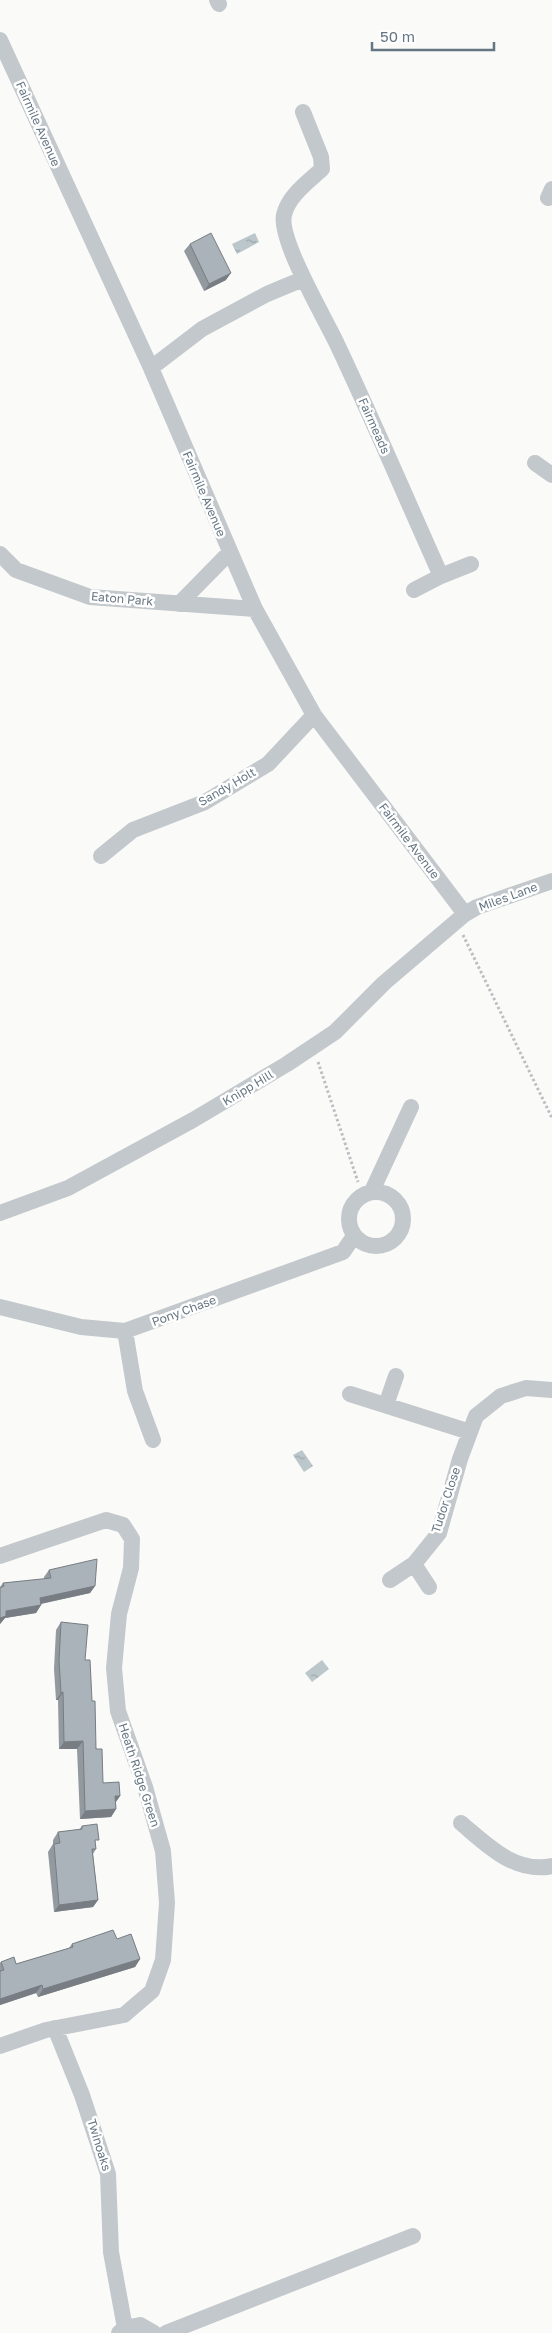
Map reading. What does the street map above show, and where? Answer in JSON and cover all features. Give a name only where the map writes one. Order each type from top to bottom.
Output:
[{"type":"street","name":"Fairmile Avenue","points":[[0,40],[151,368],[229,553],[255,609],[314,715],[461,918]]},
{"type":"street","name":"Fairmeads","points":[[303,112],[321,157],[322,169],[290,200],[283,217],[290,245],[303,279],[337,343],[441,576]]},
{"type":"street","points":[[151,368],[202,329],[267,294],[303,279]]},
{"type":"street","points":[[535,463],[552,475]]},
{"type":"street","points":[[179,604],[229,553]]},
{"type":"street","name":"Eaton Park","points":[[0,554],[16,570],[90,597],[255,609]]},
{"type":"street","points":[[414,590],[441,576],[471,564]]},
{"type":"street","name":"Sandy Holt","points":[[101,856],[134,830],[204,802],[268,764],[314,715]]},
{"type":"street","name":"Miles Lane","points":[[461,918],[478,907],[552,881]]},
{"type":"street","name":"Knipp Hill","points":[[0,1213],[68,1188],[193,1120],[287,1064],[335,1032],[384,983],[461,918]]},
{"type":"street","points":[[367,1193],[389,1194],[400,1203],[403,1212],[401,1231],[396,1239],[380,1246],[362,1242],[354,1236],[349,1222],[349,1212],[355,1200],[367,1193],[411,1107]]},
{"type":"street","name":"Pony Chase","points":[[0,1307],[81,1327],[125,1331],[343,1252],[354,1236]]},
{"type":"street","points":[[125,1331],[135,1391],[153,1440]]},
{"type":"street","points":[[386,1405],[396,1376]]},
{"type":"street","name":"Tudor Close","points":[[390,1580],[414,1564],[439,1532],[460,1459],[476,1416],[501,1396],[526,1388],[552,1390]]},
{"type":"street","points":[[350,1394],[470,1432]]},
{"type":"street","name":"Heath Ridge Green","points":[[0,1556],[106,1520],[123,1525],[132,1539],[131,1568],[119,1614],[114,1668],[118,1710],[145,1787],[163,1852],[167,1903],[163,1960],[152,1991],[124,2015],[55,2028],[0,2046]]},
{"type":"street","points":[[414,1564],[429,1587]]},
{"type":"street","points":[[461,1822],[511,1862],[539,1869],[552,1866]]},
{"type":"street","name":"Twinoaks","points":[[55,2028],[88,2112],[108,2174],[111,2252],[122,2330],[140,2324],[154,2333]]},
{"type":"street","points":[[166,2333],[413,2236]]},
{"type":"path","points":[[461,918],[552,1118]]},
{"type":"path","points":[[324,1054],[318,1062],[367,1193]]},
{"type":"water","points":[[255,233],[259,242],[237,254],[232,244]]},
{"type":"water","points":[[302,1450],[313,1466],[304,1472],[293,1455]]},
{"type":"water","points":[[322,1660],[329,1669],[312,1682],[305,1673]]},
{"type":"building","points":[[211,233],[231,273],[209,284],[190,244]]},
{"type":"building","points":[[97,1559],[95,1586],[40,1598],[41,1605],[6,1611],[6,1616],[0,1618],[0,1588],[4,1586],[3,1583],[51,1578],[49,1570]]},
{"type":"building","points":[[61,1622],[88,1625],[85,1660],[90,1660],[92,1701],[95,1701],[96,1749],[102,1749],[103,1783],[119,1782],[120,1796],[115,1796],[116,1809],[85,1811],[83,1741],[64,1742],[63,1692],[61,1693],[59,1661]]},
{"type":"building","points":[[97,1824],[99,1840],[95,1840],[96,1849],[92,1849],[98,1900],[59,1905],[54,1844],[60,1843],[58,1832],[82,1829],[82,1826]]},
{"type":"building","points":[[113,1930],[117,1939],[131,1934],[140,1959],[43,1989],[42,1985],[0,1999],[0,1971],[4,1970],[1,1962],[14,1957],[16,1964],[73,1947],[72,1944]]}]
